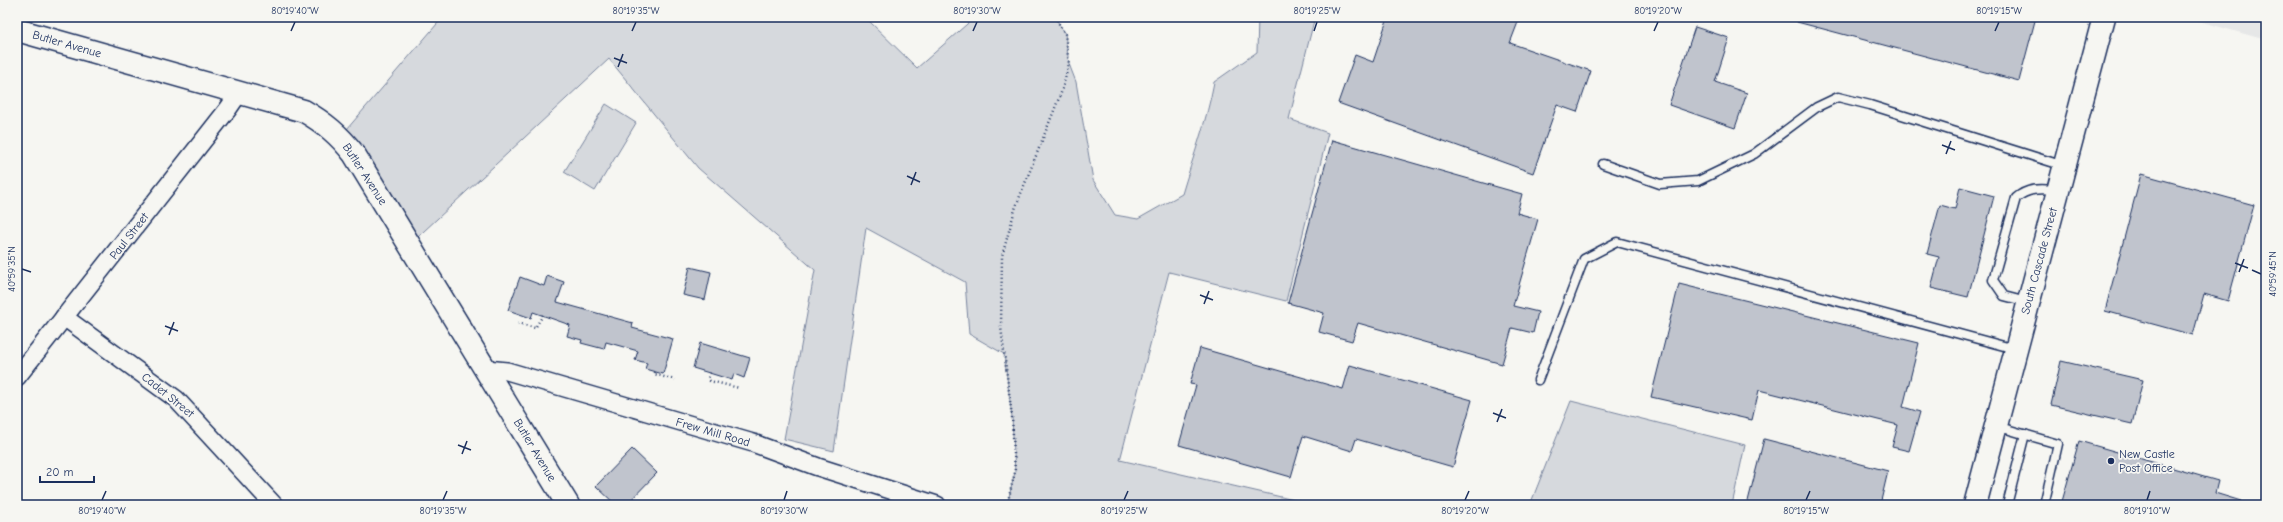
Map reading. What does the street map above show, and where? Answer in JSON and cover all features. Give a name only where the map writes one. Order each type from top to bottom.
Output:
[{"type":"main road","name":"South Cascade Street","points":[[1975,505],[2104,17]]},
{"type":"main road","name":"Butler Avenue","points":[[17,30],[304,112],[324,122],[340,136],[354,154],[568,505]]},
{"type":"street","name":"Paul Street","points":[[17,377],[228,110],[239,93]]},
{"type":"street","name":"Cadet Street","points":[[64,317],[176,399],[274,505]]},
{"type":"street","name":"Frew Mill Road","points":[[486,369],[507,372],[753,443],[915,502],[937,505]]},
{"type":"lane","points":[[1603,164],[1660,184],[1698,181],[1754,154],[1817,107],[1838,97],[1870,105],[2064,166]]},
{"type":"lane","points":[[2028,302],[2004,296],[1994,280],[1996,272],[2016,198],[2025,190],[2035,188],[2058,190]]},
{"type":"lane","points":[[1538,380],[1584,259],[1617,242],[2016,349]]},
{"type":"lane","points":[[1995,426],[2058,444],[2044,505]]},
{"type":"lane","points":[[2007,505],[2025,434]]},
{"type":"path","points":[[1007,505],[1014,472],[1012,417],[1001,328],[1002,256],[1016,206],[1061,94],[1069,64],[1065,34],[1054,17]]},
{"type":"path","points":[[518,323],[535,328],[543,315]]},
{"type":"path","points":[[655,372],[654,374],[675,380]]},
{"type":"path","points":[[710,373],[708,378],[710,381],[739,388]]},
{"type":"shaded area","points":[[443,17],[865,17],[917,68],[975,17],[1055,17],[1065,34],[1069,64],[1076,82],[1093,180],[1115,215],[1138,219],[1182,194],[1204,124],[1214,82],[1257,52],[1258,17],[1315,17],[1289,119],[1328,133],[1286,301],[1169,272],[1120,460],[1316,505],[1007,505],[1015,472],[1012,417],[1004,354],[969,334],[965,282],[866,228],[834,451],[784,439],[815,270],[698,168],[609,59],[409,245],[341,136]]},
{"type":"shaded area","points":[[2185,17],[2266,17],[2266,40]]},
{"type":"shaded area","points":[[606,104],[636,123],[595,191],[564,172]]},
{"type":"shaded area","points":[[1571,401],[1745,445],[1732,505],[1530,505]]},
{"type":"building","points":[[1388,17],[1520,17],[1510,43],[1591,71],[1577,112],[1557,105],[1533,173],[1338,103],[1355,55],[1373,62]]},
{"type":"building","points":[[1798,17],[2036,17],[2019,81],[1797,22]]},
{"type":"building","points":[[1695,27],[1729,38],[1715,82],[1747,93],[1735,128],[1669,105]]},
{"type":"building","points":[[1332,140],[1522,194],[1517,213],[1538,219],[1513,306],[1538,312],[1533,333],[1512,328],[1502,364],[1358,323],[1352,341],[1319,332],[1324,313],[1288,303]]},
{"type":"building","points":[[2141,174],[2254,205],[2228,301],[2204,294],[2193,335],[2105,311]]},
{"type":"building","points":[[1960,187],[1994,196],[1968,297],[1931,288],[1939,257],[1927,254],[1940,205],[1955,209]]},
{"type":"building","points":[[690,267],[711,272],[705,300],[683,295]]},
{"type":"building","points":[[547,276],[564,282],[557,302],[633,323],[632,328],[673,339],[663,374],[645,369],[647,363],[635,360],[638,351],[606,342],[604,349],[581,343],[582,340],[567,336],[570,325],[533,312],[531,318],[508,310],[520,277],[544,286]]},
{"type":"building","points":[[1679,284],[1919,343],[1903,407],[1920,412],[1909,451],[1892,447],[1898,425],[1759,390],[1752,420],[1651,397]]},
{"type":"building","points":[[700,343],[750,358],[744,378],[734,374],[732,380],[693,368]]},
{"type":"building","points":[[1200,348],[1343,389],[1350,365],[1472,400],[1453,467],[1356,439],[1352,451],[1303,436],[1291,477],[1179,445],[1196,385],[1190,384]]},
{"type":"building","points":[[2061,361],[2143,380],[2132,424],[2051,405]]},
{"type":"building","points":[[1764,439],[1888,471],[1880,505],[1747,505]]},
{"type":"building","name":"New Castle Post Office","points":[[2079,441],[2218,481],[2215,493],[2241,501],[2240,505],[2061,505]]},
{"type":"building","points":[[632,449],[657,473],[626,505],[616,505],[596,486]]},
{"type":"place","name":"New Castle Post Office","points":[[2111,461]]}]
